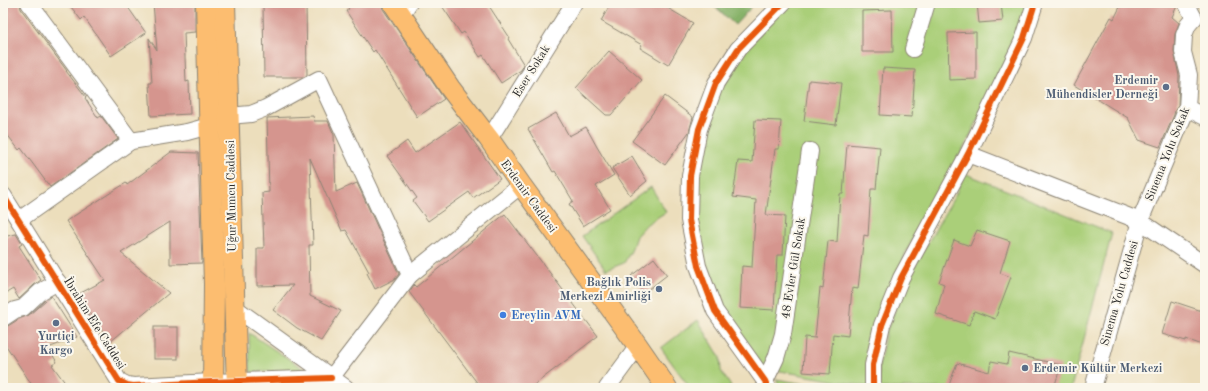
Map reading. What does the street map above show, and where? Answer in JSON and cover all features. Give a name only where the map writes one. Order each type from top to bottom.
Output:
[{"type":"main road","name":"Uğur Mumcu Caddesi","points":[[206,3],[214,284],[213,385]]},
{"type":"main road","name":"Uğur Mumcu Caddesi","points":[[225,3],[237,385]]},
{"type":"main road","name":"Erdemir Caddesi","points":[[401,7],[450,88],[489,139],[667,388]]},
{"type":"street","points":[[28,3],[131,141]]},
{"type":"street","name":"Eser Sokak","points":[[489,139],[574,3]]},
{"type":"street","points":[[766,385],[715,310],[698,266],[689,220],[690,176],[699,129],[716,83],[738,49],[783,3]]},
{"type":"street","points":[[913,49],[927,3]]},
{"type":"street","points":[[873,388],[873,365],[882,326],[901,278],[968,154],[1024,38],[1035,3]]},
{"type":"street","points":[[1186,3],[1200,17]]},
{"type":"street","name":"Sinema Yolu Sokak","points":[[1140,221],[1188,108],[1189,75],[1183,52],[1184,35],[1188,25],[1200,17]]},
{"type":"street","points":[[229,116],[251,114],[266,108],[318,79],[410,275]]},
{"type":"street","points":[[1188,108],[1205,117]]},
{"type":"street","points":[[19,220],[131,141],[187,132],[209,126]]},
{"type":"street","name":"48 Evler Gül Sokak","points":[[766,385],[783,334],[810,151]]},
{"type":"street","points":[[968,154],[1140,221],[1205,265]]},
{"type":"street","points":[[331,378],[410,275],[521,185]]},
{"type":"street","name":"İbrahim Efe Caddesi","points":[[3,194],[58,282],[114,385],[237,385],[331,378]]},
{"type":"street","name":"Sinema Yolu Caddesi","points":[[1093,388],[1140,221]]},
{"type":"street","points":[[3,318],[14,310],[23,308],[40,292],[58,282]]},
{"type":"street","points":[[234,307],[346,388]]},
{"type":"street","points":[[607,388],[638,346]]},
{"type":"green space","points":[[708,3],[755,3],[735,25],[719,10]]},
{"type":"green space","points":[[787,3],[1029,3],[1015,45],[967,142],[905,254],[869,387],[764,368],[746,347],[731,319],[714,293],[695,231],[697,184],[706,110],[742,54]]},
{"type":"green space","points":[[964,173],[1112,233],[1071,388],[879,388],[879,366],[886,332],[906,282],[956,194]]},
{"type":"green space","points":[[651,187],[666,212],[647,224],[636,236],[631,251],[624,263],[606,270],[582,236]]},
{"type":"green space","points":[[698,320],[720,357],[721,371],[732,388],[690,388],[661,348]]},
{"type":"green space","points":[[249,333],[307,371],[250,372]]},
{"type":"green space","points":[[776,379],[829,388],[780,388]]},
{"type":"building","points":[[3,3],[20,3],[21,9],[86,97],[85,98],[98,118],[101,116],[118,139],[50,187],[21,148],[19,150],[3,129]]},
{"type":"building","points":[[68,3],[125,3],[146,33],[111,56],[84,17],[81,20]]},
{"type":"building","points":[[153,3],[195,3],[195,32],[184,33],[186,82],[189,81],[190,114],[151,116],[149,83],[152,83],[149,38],[157,50]]},
{"type":"building","points":[[263,3],[306,3],[307,75],[304,77],[264,77]]},
{"type":"building","points":[[344,3],[381,3],[383,9],[444,99],[417,117],[375,50],[373,52],[346,11],[349,9]]},
{"type":"building","points":[[440,3],[487,3],[510,38],[508,39],[524,65],[521,70],[501,83],[483,55],[480,57],[464,32],[461,34]]},
{"type":"building","points":[[611,3],[659,3],[693,23],[668,65],[640,48],[642,45],[601,21]]},
{"type":"building","points":[[977,3],[1001,3],[1003,21],[979,23]]},
{"type":"building","name":"Erdemir Mühendisler Derneği","points":[[1122,3],[1177,3],[1172,17],[1179,23],[1175,34],[1174,51],[1179,76],[1178,106],[1160,147],[1139,140],[1128,118],[1074,85],[1111,17],[1114,19]]},
{"type":"building","points":[[892,10],[893,52],[862,52],[862,11]]},
{"type":"building","points":[[976,32],[976,79],[949,80],[948,33]]},
{"type":"building","points":[[609,51],[642,80],[611,115],[606,115],[576,88]]},
{"type":"building","points":[[883,68],[915,70],[912,117],[880,115]]},
{"type":"building","points":[[809,80],[841,83],[836,125],[804,121]]},
{"type":"building","points":[[665,96],[693,117],[689,132],[665,165],[632,141]]},
{"type":"building","points":[[556,113],[569,136],[586,127],[614,175],[596,186],[610,209],[583,226],[569,204],[573,201],[555,171],[553,172],[528,129]]},
{"type":"building","points":[[313,116],[314,121],[328,121],[334,135],[336,192],[357,183],[399,274],[395,279],[375,289],[367,273],[369,272],[346,230],[342,231],[310,158],[313,245],[309,245],[310,296],[341,311],[321,341],[297,328],[273,310],[293,285],[257,286],[257,248],[264,248],[262,193],[269,192],[267,118]]},
{"type":"building","points":[[755,120],[781,121],[779,149],[775,149],[766,215],[785,216],[783,255],[777,255],[774,310],[740,308],[742,266],[752,267],[756,200],[733,197],[738,161],[752,162]]},
{"type":"building","points":[[460,122],[500,179],[473,198],[469,192],[428,221],[413,201],[417,198],[387,156],[407,141],[415,153]]},
{"type":"building","points":[[847,144],[880,147],[876,189],[871,189],[868,236],[864,235],[858,289],[852,288],[848,336],[833,334],[830,374],[803,372],[805,337],[815,338],[820,288],[823,289],[828,241],[837,242],[840,194],[843,194]]},
{"type":"building","points":[[171,152],[198,153],[202,263],[170,264],[170,222],[121,253],[169,293],[110,342],[77,295],[105,280],[66,221],[126,183],[127,185]]},
{"type":"building","points":[[632,156],[647,181],[630,195],[612,168]]},
{"type":"building","name":"Ereylin AVM","points":[[505,214],[598,336],[530,388],[481,388],[409,292],[414,285],[416,287]]},
{"type":"building","points":[[977,230],[1010,241],[1000,273],[1011,277],[995,319],[974,311],[969,325],[936,314],[944,284],[939,282],[954,240],[970,246]]},
{"type":"building","points":[[16,234],[22,244],[19,246],[41,280],[19,299],[13,289],[3,295],[3,237]]},
{"type":"building","points":[[654,258],[667,275],[644,293],[631,276]]},
{"type":"building","points":[[51,296],[77,337],[48,348],[57,362],[52,365],[69,388],[34,388],[3,341],[3,329],[19,319],[29,315]]},
{"type":"building","points":[[1172,301],[1205,312],[1205,346],[1186,339],[1186,341],[1162,334]]},
{"type":"building","points":[[154,327],[178,327],[178,359],[154,359]]},
{"type":"building","name":"Erdemir Kültür Merkezi","points":[[1009,353],[1061,365],[1054,388],[948,388],[957,363],[989,372],[991,361],[1007,364]]},
{"type":"cycle path","points":[[768,388],[765,381],[715,311],[698,266],[689,220],[690,176],[699,129],[716,83],[738,49],[783,3]]},
{"type":"cycle path","points":[[873,388],[873,365],[882,325],[901,278],[968,154],[1024,38],[1035,3]]},
{"type":"cycle path","points":[[3,195],[119,381],[133,386],[331,378]]},
{"type":"place","name":"Erdemir Mühendisler Derneği","points":[[1166,87]]},
{"type":"place","name":"Bağlık Polis Merkezi Amirliği","points":[[659,289]]},
{"type":"place","name":"Ereylin AVM","points":[[503,315]]},
{"type":"place","name":"Yurtiçi Kargo","points":[[56,323]]},
{"type":"place","name":"Erdemir Kültür Merkezi","points":[[1025,368]]}]
